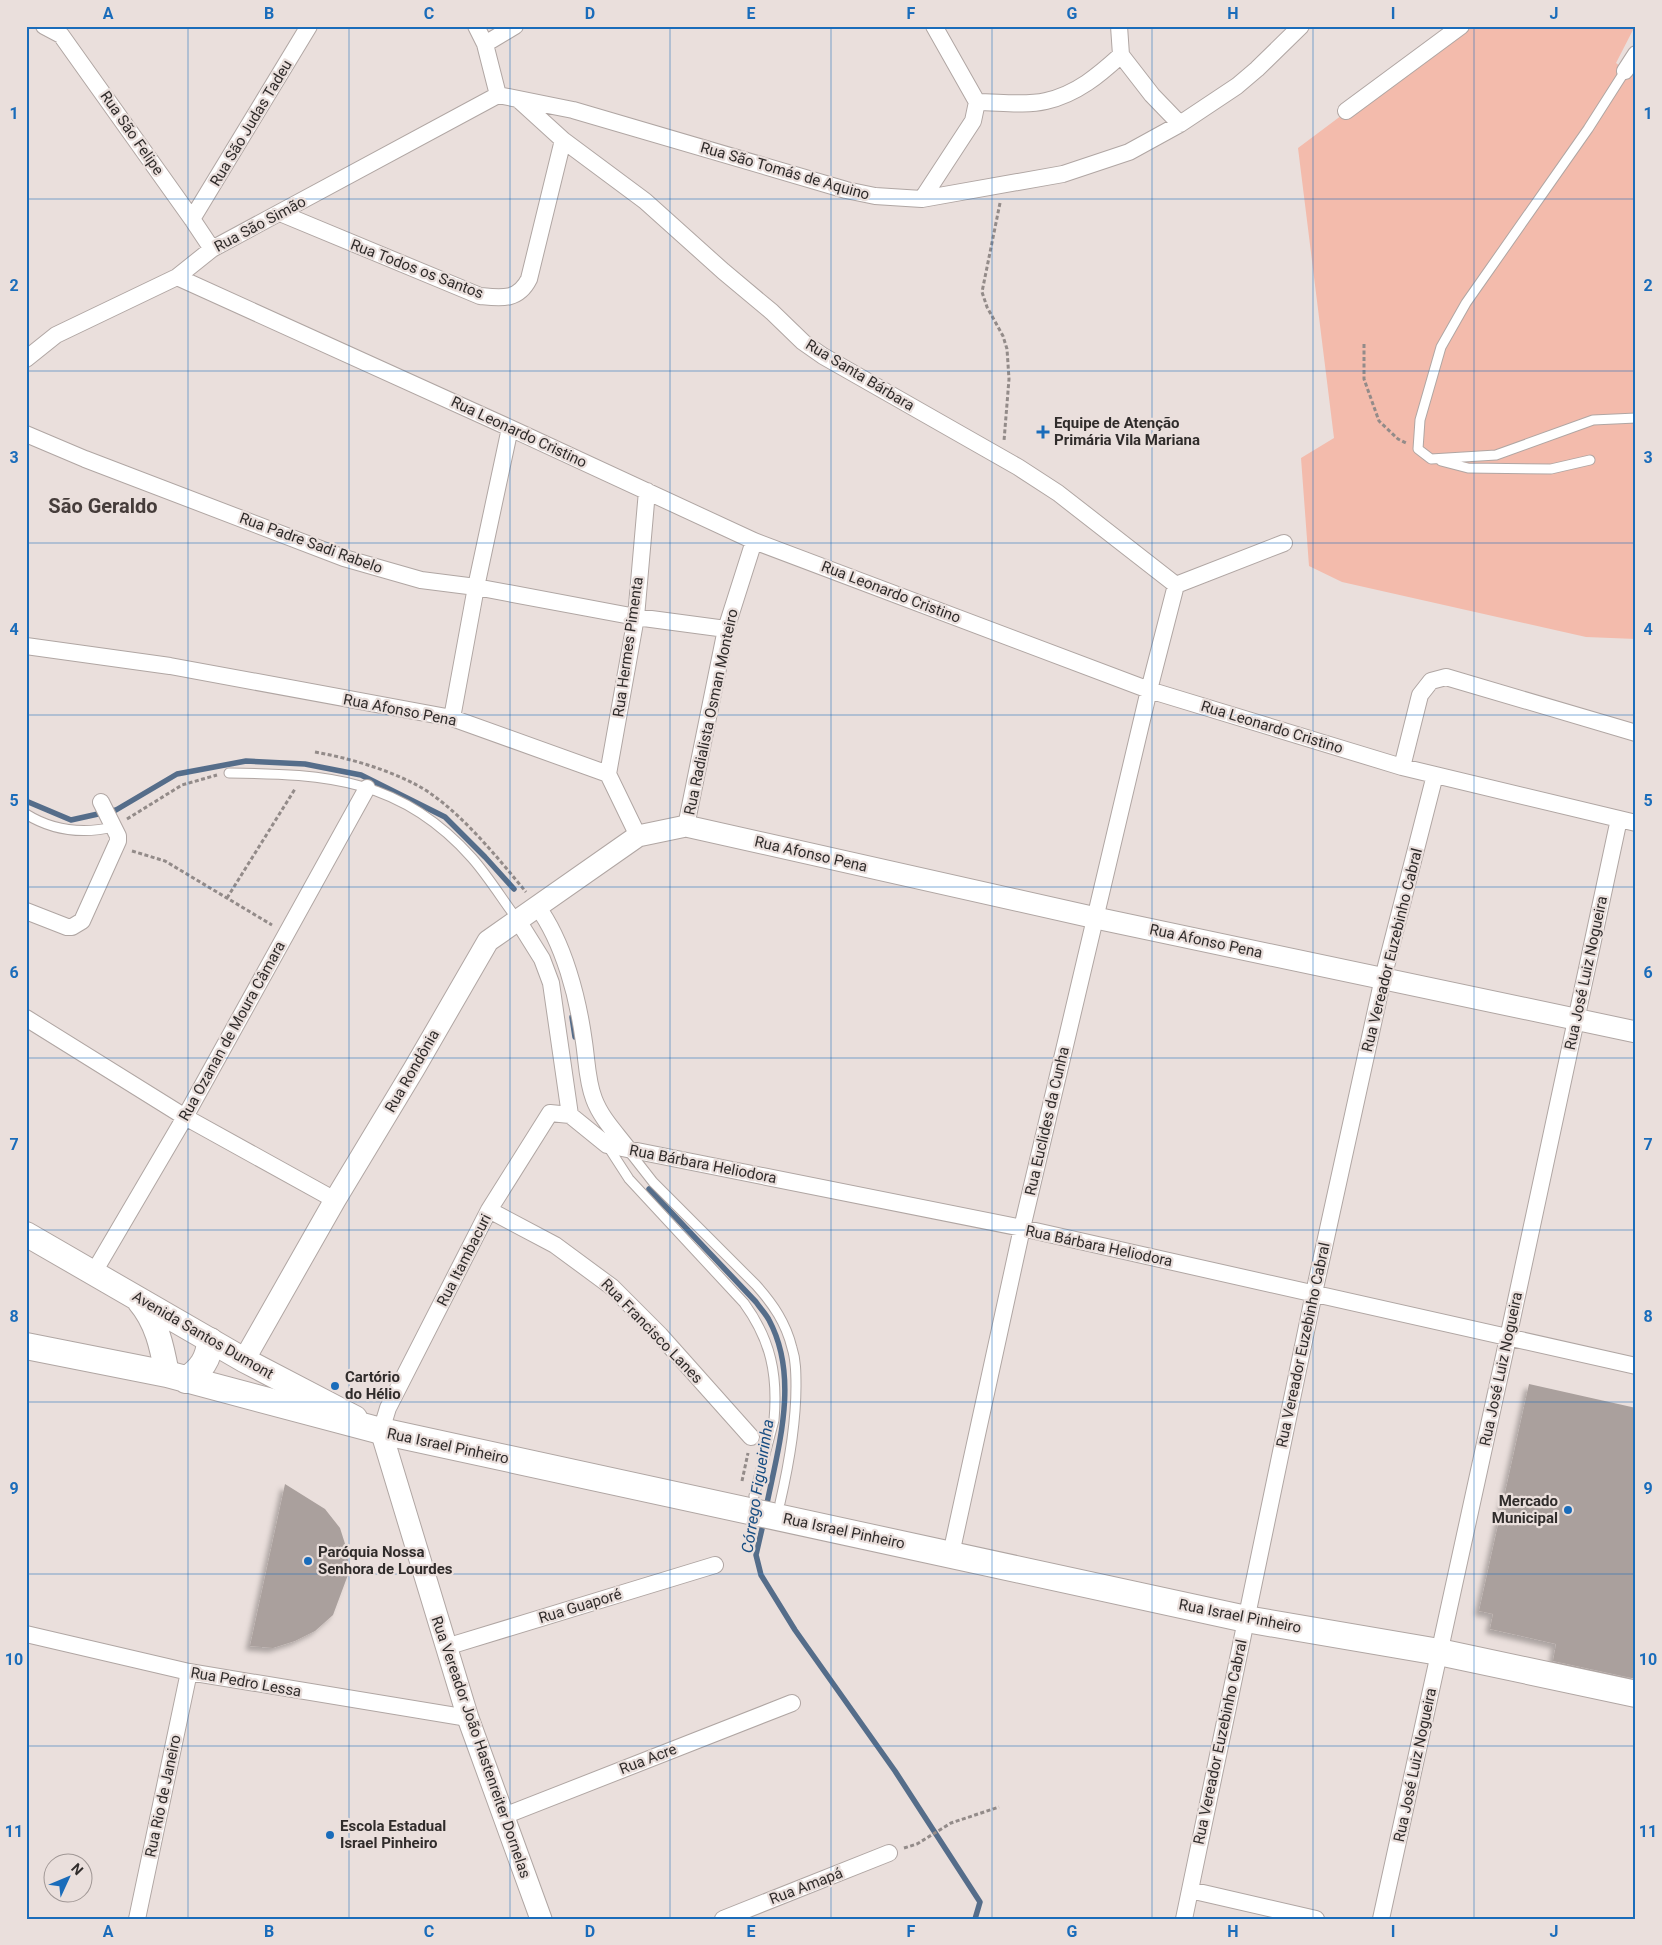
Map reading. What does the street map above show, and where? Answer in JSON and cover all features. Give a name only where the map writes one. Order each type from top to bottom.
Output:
[{"type":"main road","name":"Avenida Santos Dumont","points":[[26,1234],[244,1360],[382,1431]]},
{"type":"main road","points":[[136,1297],[154,1322],[172,1368]]},
{"type":"main road","points":[[200,1335],[209,1352],[201,1368],[172,1368],[175,1336],[200,1335]]},
{"type":"main road","name":"Rua Israel Pinheiro","points":[[26,1346],[172,1368],[382,1431],[745,1497],[827,1527],[1246,1619],[1440,1652],[1636,1694]]},
{"type":"street","name":"Rua São Felipe","points":[[44,26],[63,30],[212,249]]},
{"type":"street","name":"Rua São Judas Tadeu","points":[[192,219],[309,26]]},
{"type":"street","points":[[476,26],[485,44],[498,95]]},
{"type":"street","points":[[485,44],[515,26]]},
{"type":"street","points":[[922,200],[973,121],[977,102],[934,26]]},
{"type":"street","points":[[1118,26],[1121,55],[1152,95],[1180,124]]},
{"type":"street","name":"Rua São Tomás de Aquino","points":[[498,95],[573,110],[846,190],[875,196],[922,200],[1063,174],[1129,152],[1180,124],[1237,86],[1301,26]]},
{"type":"street","points":[[1346,111],[1460,26]]},
{"type":"street","points":[[1625,71],[1636,54]]},
{"type":"street","points":[[977,102],[1047,101],[1076,90],[1092,81],[1121,55]]},
{"type":"street","name":"Rua São Simão","points":[[26,359],[56,335],[176,276],[212,249],[498,95]]},
{"type":"street","name":"Rua Santa Bárbara","points":[[518,99],[563,140],[645,202],[722,271],[772,312],[803,342],[852,373],[1001,458],[1058,493],[1176,585]]},
{"type":"street","name":"Rua Todos os Santos","points":[[280,213],[480,296],[511,296],[522,290],[529,279],[563,140]]},
{"type":"street","name":"Rua Leonardo Cristino","points":[[176,276],[754,541],[1149,690],[1402,767],[1636,823]]},
{"type":"street","points":[[452,718],[476,587],[510,428]]},
{"type":"street","name":"Rua Padre Sadi Rabelo","points":[[26,434],[85,459],[344,558],[422,580],[476,587],[636,617],[726,629]]},
{"type":"street","name":"Rua Hermes Pimenta","points":[[608,774],[636,617],[646,491]]},
{"type":"street","name":"Rua Radialista Osman Monteiro","points":[[686,826],[726,629],[754,541]]},
{"type":"street","points":[[1149,690],[1176,585],[1284,543]]},
{"type":"street","name":"Rua Afonso Pena","points":[[26,646],[170,666],[452,718],[608,774]]},
{"type":"street","points":[[1402,767],[1420,695],[1431,681],[1446,677],[1636,733]]},
{"type":"street","name":"Rua Euclides da Cunha","points":[[951,1554],[1022,1228],[1149,690]]},
{"type":"street","points":[[608,774],[638,836]]},
{"type":"street","name":"Rua Vereador Euzebinho Cabral","points":[[1184,1919],[1314,1293],[1383,978],[1435,775]]},
{"type":"street","name":"Rua Ozanan de Moura Câmara","points":[[94,1272],[185,1117],[367,788]]},
{"type":"street","points":[[26,911],[67,927],[72,927],[82,921],[117,847],[118,836],[101,802]]},
{"type":"street","name":"Rua José Luiz Nogueira","points":[[1381,1919],[1619,818]]},
{"type":"street","name":"Rua Afonso Pena","points":[[638,836],[686,826],[1096,918],[1636,1032]]},
{"type":"street","name":"Rua Rondônia","points":[[244,1360],[335,1200],[488,941],[638,836]]},
{"type":"street","points":[[538,906],[550,926],[565,962],[576,998],[589,1084],[594,1098],[603,1117],[628,1149]]},
{"type":"street","points":[[517,919],[542,959],[551,983],[570,1115]]},
{"type":"street","points":[[26,1018],[185,1117],[335,1200]]},
{"type":"street","name":"Rua Itambacuri","points":[[382,1431],[388,1408],[489,1210],[550,1113],[570,1115]]},
{"type":"street","name":"Rua Bárbara Heliodora","points":[[570,1115],[607,1145],[1022,1228],[1636,1366]]},
{"type":"street","name":"Rua Francisco Lanes","points":[[489,1210],[555,1245],[612,1287],[660,1335],[751,1437]]},
{"type":"street","name":"Rua Vereador João Hastenreiter Dornelas","points":[[382,1431],[468,1718],[541,1919]]},
{"type":"street","name":"Rua Guaporé","points":[[446,1647],[715,1565]]},
{"type":"street","name":"Rua Pedro Lessa","points":[[26,1634],[189,1672],[468,1718]]},
{"type":"street","name":"Rua Rio de Janeiro","points":[[137,1919],[189,1672]]},
{"type":"street","name":"Rua Acre","points":[[504,1816],[792,1703]]},
{"type":"street","name":"Rua Amapá","points":[[723,1919],[889,1853]]},
{"type":"street","points":[[1190,1890],[1316,1919]]},
{"type":"lane","points":[[1590,460],[1551,469],[1468,468],[1431,459],[1418,448],[1420,420],[1441,347],[1466,303],[1588,128],[1625,71]]},
{"type":"lane","points":[[1431,459],[1496,455],[1593,420],[1636,418]]},
{"type":"lane","points":[[229,773],[304,775],[354,783],[399,800],[437,825],[472,858],[517,919]]},
{"type":"lane","points":[[26,814],[38,821],[65,830],[83,831],[114,827]]},
{"type":"lane","points":[[607,1145],[629,1179],[744,1303],[764,1336],[773,1366],[774,1420],[745,1497]]},
{"type":"lane","points":[[628,1149],[653,1182],[740,1268],[766,1297],[781,1318],[788,1334],[796,1363],[796,1411],[792,1454],[780,1503]]},
{"type":"path","points":[[1001,458],[1006,424],[1009,379],[1007,349],[1003,336],[987,308],[982,292],[1004,185]]},
{"type":"path","points":[[1364,344],[1364,379],[1379,421],[1398,439],[1418,448]]},
{"type":"path","points":[[114,827],[166,793],[182,785],[229,773]]},
{"type":"path","points":[[227,898],[304,775]]},
{"type":"path","points":[[117,847],[165,861],[286,934]]},
{"type":"path","points":[[745,1497],[751,1437]]},
{"type":"path","points":[[917,1844],[951,1823],[999,1807]]},
{"type":"shaded area","points":[[1461,26],[1635,26],[1616,63],[1636,78],[1636,639],[1586,637],[1342,582],[1309,566],[1301,458],[1334,438],[1298,148]]},
{"type":"building","name":"Mercado Municipal","points":[[1529,1384],[1636,1408],[1636,1679],[1553,1661],[1556,1644],[1490,1629],[1493,1614],[1479,1611]]},
{"type":"building","name":"Paróquia Nossa Senhora de Lourdes","points":[[285,1484],[325,1509],[340,1528],[347,1550],[349,1572],[333,1615],[315,1631],[295,1641],[273,1648],[250,1646]]},
{"type":"waterway","name":"Córrego Figueirinha","points":[[26,801],[71,820],[116,810],[177,774],[246,761],[305,764],[361,775],[445,817],[514,889]]},
{"type":"waterway","name":"Córrego Figueirinha","points":[[572,1017],[575,1037]]},
{"type":"waterway","name":"Córrego Figueirinha","points":[[649,1189],[756,1302],[769,1320],[778,1342],[783,1365],[784,1413],[766,1508]]},
{"type":"waterway","name":"Córrego Figueirinha","points":[[764,1520],[756,1555],[761,1575],[795,1630],[895,1771],[980,1902],[975,1919]]},
{"type":"place","name":"Equipe de Atenção Primária Vila Mariana","points":[[1043,432]]},
{"type":"place","name":"Cartório do Hélio","points":[[335,1386]]},
{"type":"place","name":"Mercado Municipal","points":[[1568,1510]]},
{"type":"place","name":"Paróquia Nossa Senhora de Lourdes","points":[[308,1561]]},
{"type":"place","name":"Escola Estadual Israel Pinheiro","points":[[330,1835]]},
{"type":"district","name":"São Geraldo","points":[[103,506]]}]
